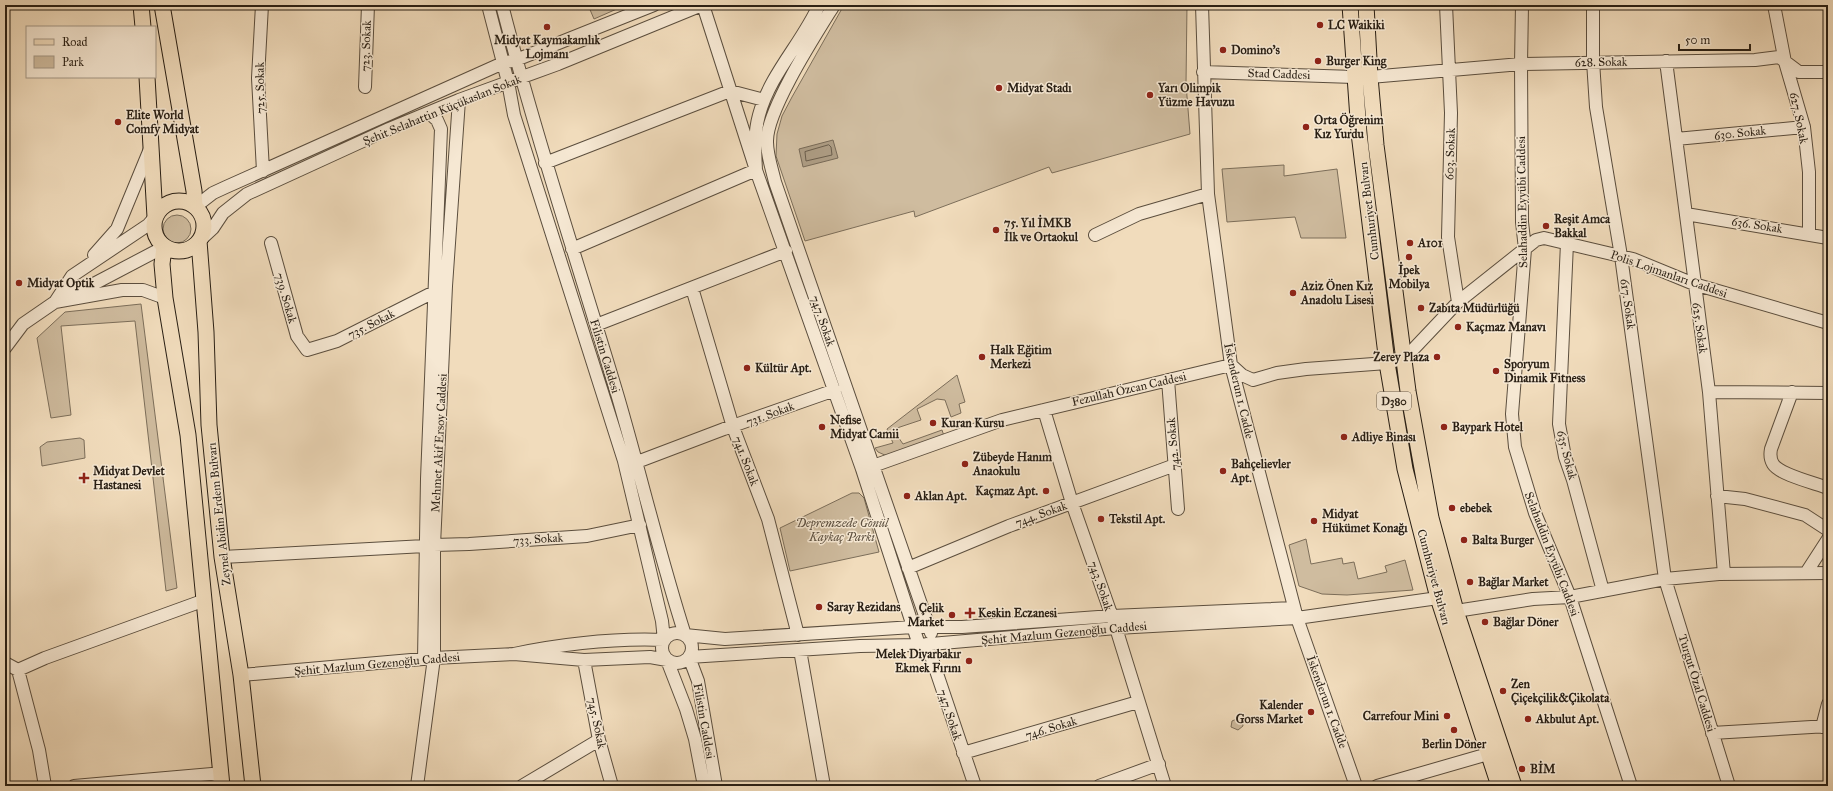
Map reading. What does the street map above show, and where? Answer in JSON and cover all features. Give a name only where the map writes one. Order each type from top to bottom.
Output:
[{"type":"main road","points":[[141,5],[143,26]]},
{"type":"main road","points":[[147,78],[155,217],[153,224],[156,236],[164,247],[171,250],[186,250],[199,241],[204,227],[203,219],[195,207],[194,191],[162,5]]},
{"type":"main road","name":"Cumhuriyet Bulvarı","points":[[1350,5],[1359,133],[1387,362],[1405,469],[1438,598],[1499,786]]},
{"type":"main road","name":"Cumhuriyet Bulvarı","points":[[1366,5],[1376,145],[1405,358],[1408,391],[1431,518],[1456,611],[1514,786]]},
{"type":"main road","points":[[155,217],[165,205],[172,202],[180,201],[195,207]]},
{"type":"main road","name":"Zeynel Abidin Erdem Bulvarı","points":[[199,241],[206,332],[209,425],[222,557],[241,675],[253,786]]},
{"type":"main road","name":"Zeynel Abidin Erdem Bulvarı","points":[[164,247],[162,264],[165,298],[188,434],[222,782]]},
{"type":"street","name":"725. Sokak","points":[[262,5],[258,78],[263,171]]},
{"type":"street","name":"723. Sokak","points":[[365,87],[368,5]]},
{"type":"street","points":[[488,5],[508,82]]},
{"type":"street","points":[[502,5],[516,60],[523,77]]},
{"type":"street","name":"Şehit Selahattin Küçükaslan Sokak","points":[[195,207],[213,193],[503,63],[516,60],[654,5]]},
{"type":"street","name":"Şehit Selahattin Küçükaslan Sokak","points":[[199,241],[213,228],[223,213],[247,194],[460,100],[646,29],[702,5]]},
{"type":"street","points":[[702,5],[756,170],[835,390],[913,627],[927,644]]},
{"type":"street","points":[[756,170],[756,130],[764,100],[780,69],[812,21],[819,5]]},
{"type":"street","name":"747. Sokak","points":[[834,5],[811,42],[772,116],[767,141],[775,182],[928,627],[927,644],[975,786]]},
{"type":"street","name":"İskenderun 1. Cadde","points":[[1202,5],[1208,194],[1231,365],[1295,613],[1356,786]]},
{"type":"street","name":"603. Sokak","points":[[1446,5],[1451,113],[1448,237],[1458,302]]},
{"type":"street","name":"Selahaddin Eyyübi Caddesi","points":[[1522,5],[1522,222],[1525,249],[1512,414],[1515,447],[1535,514],[1570,597],[1631,786]]},
{"type":"street","name":"617. Sokak","points":[[1593,5],[1593,61],[1596,107],[1622,256],[1666,579]]},
{"type":"street","name":"627. Sokak","points":[[1774,5],[1785,62],[1804,127],[1809,172],[1809,233]]},
{"type":"street","name":"628. Sokak","points":[[1370,77],[1521,64],[1593,61],[1755,60],[1780,57],[1798,72],[1828,72]]},
{"type":"street","name":"625. Sokak","points":[[1666,61],[1709,392],[1724,574]]},
{"type":"street","name":"Stad Caddesi","points":[[1203,72],[1354,77]]},
{"type":"street","name":"Filistin Caddesi","points":[[523,77],[545,163],[637,462],[673,599],[685,636]]},
{"type":"street","name":"Filistin Caddesi","points":[[508,82],[514,115],[624,461],[662,621],[664,640]]},
{"type":"street","points":[[545,163],[730,91],[764,100]]},
{"type":"street","name":"Mehmet Akif Ersoy Caddesi","points":[[430,545],[446,286],[460,100]]},
{"type":"street","points":[[417,786],[429,659],[434,292],[441,129],[437,120],[429,113]]},
{"type":"street","name":"630. Sokak","points":[[1676,139],[1804,127]]},
{"type":"street","points":[[82,269],[117,228],[151,146]]},
{"type":"street","points":[[572,249],[756,170]]},
{"type":"street","points":[[1095,235],[1139,214],[1208,194]]},
{"type":"street","name":"636. Sokak","points":[[1686,214],[1826,235]]},
{"type":"street","points":[[55,302],[72,276],[148,225],[155,217]]},
{"type":"street","name":"Polis Lojmanları Caddesi","points":[[1405,358],[1458,302],[1536,240],[1544,238],[1633,259],[1694,284],[1828,323]]},
{"type":"street","name":"739. Sokak","points":[[271,243],[297,336],[307,350]]},
{"type":"street","name":"635. Sokak","points":[[1567,243],[1559,424],[1565,457],[1573,480],[1603,591]]},
{"type":"street","points":[[5,348],[24,324],[55,302],[164,247]]},
{"type":"street","points":[[596,325],[786,251]]},
{"type":"street","name":"741. Sokak","points":[[692,288],[733,427],[768,519],[798,635]]},
{"type":"street","points":[[55,302],[122,290],[143,290],[165,298]]},
{"type":"street","name":"735. Sokak","points":[[307,350],[337,341],[434,292]]},
{"type":"street","points":[[1231,365],[1242,375],[1253,380],[1277,373],[1387,362],[1405,358]]},
{"type":"street","name":"Fezullah Özcan Caddesi","points":[[872,466],[1002,420],[1231,365]]},
{"type":"street","name":"742. Sokak","points":[[1168,380],[1178,509]]},
{"type":"street","name":"731. Sokak","points":[[637,462],[835,390]]},
{"type":"street","points":[[1709,392],[1828,393]]},
{"type":"street","points":[[1792,392],[1771,448],[1770,457],[1774,465],[1784,472],[1828,488]]},
{"type":"street","name":"743. Sokak","points":[[1044,410],[1072,503],[1116,628],[1165,786]]},
{"type":"street","name":"744. Sokak","points":[[908,568],[1009,526],[1175,465]]},
{"type":"street","points":[[1717,496],[1745,499],[1805,515],[1828,530]]},
{"type":"street","name":"733. Sokak","points":[[222,557],[587,536],[640,525]]},
{"type":"street","points":[[1806,573],[1828,539]]},
{"type":"street","points":[[1456,611],[1533,600],[1570,597],[1666,579],[1724,574],[1828,572]]},
{"type":"street","name":"Turgut Özal Caddesi","points":[[1666,579],[1712,733],[1730,786]]},
{"type":"street","name":"Şehit Mazlum Gezenoğlu Caddesi","points":[[689,657],[860,646],[927,644],[1295,613],[1438,598]]},
{"type":"street","points":[[18,670],[45,658],[205,600]]},
{"type":"street","name":"Şehit Mazlum Gezenoğlu Caddesi","points":[[685,636],[725,639],[913,627],[962,627],[1112,616],[1295,613]]},
{"type":"street","points":[[681,633],[685,636],[691,643],[692,653],[681,663],[671,663],[667,660],[662,648],[664,640],[671,634],[681,633]]},
{"type":"street","name":"Şehit Mazlum Gezenoğlu Caddesi","points":[[241,675],[429,659],[514,654],[551,647],[640,639],[664,640]]},
{"type":"street","points":[[800,650],[824,786]]},
{"type":"street","name":"Şehit Mazlum Gezenoğlu Caddesi","points":[[514,654],[584,660],[650,657],[667,660]]},
{"type":"street","name":"Filistin Caddesi","points":[[689,657],[698,681],[716,786]]},
{"type":"street","name":"745. Sokak","points":[[584,660],[599,740],[612,786]]},
{"type":"street","name":"Filistin Caddesi","points":[[667,660],[686,708],[695,739],[704,786]]},
{"type":"street","points":[[5,663],[18,670],[39,750],[45,786]]},
{"type":"street","name":"746. Sokak","points":[[963,753],[1138,702]]},
{"type":"street","points":[[1712,733],[1825,726],[1828,704]]},
{"type":"street","points":[[522,786],[599,740]]},
{"type":"street","points":[[1377,786],[1488,754]]},
{"type":"street","points":[[1099,786],[1158,764]]},
{"type":"street","points":[[74,786],[212,774],[222,782]]},
{"type":"green space","points":[[588,5],[618,5],[619,8],[594,19]]},
{"type":"green space","points":[[844,5],[1187,5],[1186,84],[1190,134],[1052,173],[1049,167],[915,217],[914,211],[805,241],[776,156],[777,134],[782,116]]},
{"type":"green space","points":[[1284,165],[1284,176],[1337,169],[1346,238],[1301,238],[1295,217],[1227,222],[1222,169]]},
{"type":"green space","points":[[177,215],[187,219],[191,229],[187,239],[177,243],[167,239],[163,229],[167,219]]},
{"type":"green space","points":[[141,304],[177,588],[166,591],[135,321],[61,326],[71,415],[51,418],[37,338],[65,312]]},
{"type":"green space","points":[[957,375],[965,402],[959,404],[961,413],[951,417],[945,400],[937,399],[917,409],[921,420],[897,428],[896,434],[903,444],[942,430],[944,436],[887,456],[878,452],[875,448],[893,443],[887,429]]},
{"type":"green space","points":[[80,438],[84,440],[85,458],[42,466],[40,447],[47,442]]},
{"type":"green space","name":"Depremzede Gönül Kaykaç Parkı","points":[[852,493],[859,493],[864,498],[879,552],[790,571],[780,528]]},
{"type":"green space","points":[[1306,539],[1311,564],[1342,558],[1343,564],[1354,562],[1358,579],[1387,572],[1385,566],[1405,560],[1413,590],[1347,595],[1322,594],[1299,586],[1289,545]]},
{"type":"green space","points":[[1239,718],[1242,721],[1243,726],[1238,730],[1231,727],[1232,721]]},
{"type":"water","points":[[833,140],[838,158],[803,167],[799,149]]},
{"type":"place","name":"LC Waikiki","points":[[1320,25]]},
{"type":"place","name":"Midyat Kaymakamlık Lojmanı","points":[[547,27]]},
{"type":"place","name":"Domino's","points":[[1223,50]]},
{"type":"place","name":"Burger King","points":[[1318,61]]},
{"type":"place","name":"Midyat Stadı","points":[[999,88]]},
{"type":"place","name":"Yarı Olimpik Yüzme Havuzu","points":[[1150,95]]},
{"type":"place","name":"Elite World Comfy Midyat","points":[[118,122]]},
{"type":"place","name":"Orta Öğrenim Kız Yurdu","points":[[1306,127]]},
{"type":"place","name":"Reşit Amca Bakkal","points":[[1546,226]]},
{"type":"place","name":"75. Yıl İMKB İlk ve Ortaokul","points":[[996,230]]},
{"type":"place","name":"A101","points":[[1410,243]]},
{"type":"place","name":"İpek Mobilya","points":[[1409,257]]},
{"type":"place","name":"Midyat Optik","points":[[19,283]]},
{"type":"place","name":"Aziz Önen Kız Anadolu Lisesi","points":[[1293,293]]},
{"type":"place","name":"Zabıta Müdürlüğü","points":[[1421,308]]},
{"type":"place","name":"Kaçmaz Manavı","points":[[1458,327]]},
{"type":"place","name":"Halk Eğitim Merkezi","points":[[982,357]]},
{"type":"place","name":"Zerey Plaza","points":[[1437,357]]},
{"type":"place","name":"Kültür Apt.","points":[[747,368]]},
{"type":"place","name":"Sporyum Dinamik Fitness","points":[[1496,371]]},
{"type":"place","name":"Kuran Kursu","points":[[933,423]]},
{"type":"place","name":"Nefise Midyat Camii","points":[[822,427]]},
{"type":"place","name":"Baypark Hotel","points":[[1444,427]]},
{"type":"place","name":"Adliye Binası","points":[[1344,437]]},
{"type":"place","name":"Zübeyde Hanım Anaokulu","points":[[965,464]]},
{"type":"place","name":"Bahçelievler Apt.","points":[[1223,471]]},
{"type":"place","name":"Midyat Devlet Hastanesi","points":[[84,478]]},
{"type":"place","name":"Kaçmaz Apt.","points":[[1046,491]]},
{"type":"place","name":"Aklan Apt.","points":[[907,496]]},
{"type":"place","name":"ebebek","points":[[1452,508]]},
{"type":"place","name":"Tekstil Apt.","points":[[1101,519]]},
{"type":"place","name":"Midyat Hükümet Konağı","points":[[1314,521]]},
{"type":"place","name":"Balta Burger","points":[[1464,540]]},
{"type":"place","name":"Bağlar Market","points":[[1470,582]]},
{"type":"place","name":"Saray Rezidans","points":[[819,607]]},
{"type":"place","name":"Keskin Eczanesi","points":[[970,613]]},
{"type":"place","name":"Çelik Market","points":[[952,615]]},
{"type":"place","name":"Bağlar Döner","points":[[1485,622]]},
{"type":"place","name":"Melek Diyarbakır Ekmek Fırını","points":[[969,661]]},
{"type":"place","name":"Zen Çiçekçilik&Çikolata","points":[[1503,691]]},
{"type":"place","name":"Kalender Gorss Market","points":[[1311,712]]},
{"type":"place","name":"Carrefour Mini","points":[[1447,716]]},
{"type":"place","name":"Akbulut Apt.","points":[[1528,719]]},
{"type":"place","name":"Berlin Döner","points":[[1454,730]]},
{"type":"place","name":"BİM","points":[[1522,769]]}]
